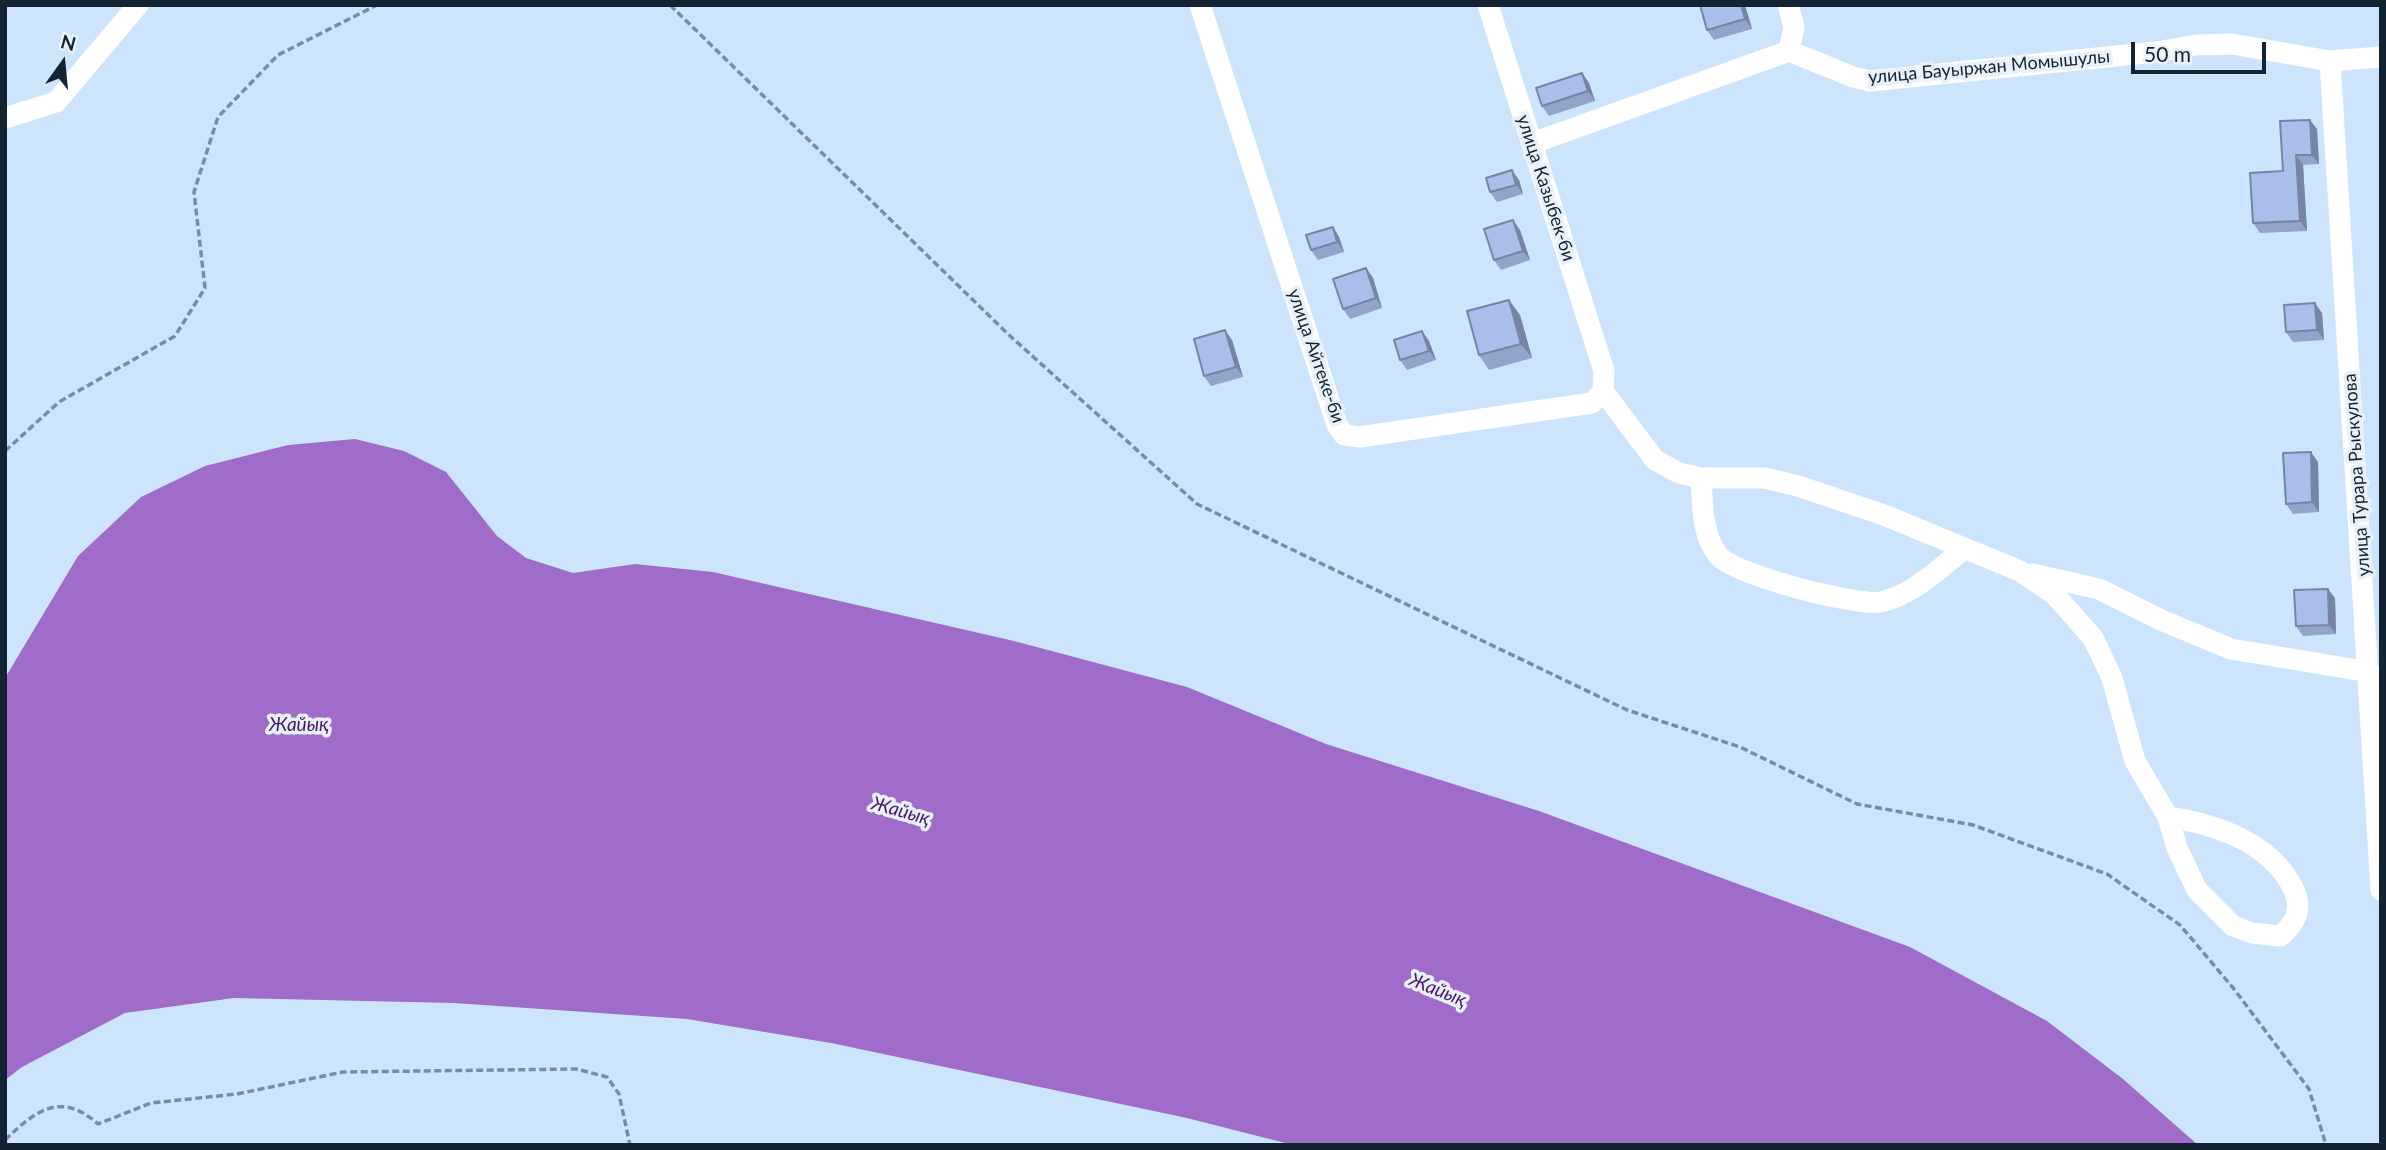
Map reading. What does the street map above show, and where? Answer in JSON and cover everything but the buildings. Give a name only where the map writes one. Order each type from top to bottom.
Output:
[{"type":"street","points":[[5,118],[56,102],[138,5]]},
{"type":"street","name":"улица Айтеке-би","points":[[1200,5],[1337,425],[1345,435],[1359,437],[1592,402],[1603,381]]},
{"type":"street","name":"улица Казыбек-би","points":[[1488,5],[1533,144],[1603,381],[1655,460],[1679,473],[1701,478],[1765,478],[1798,486],[2020,570]]},
{"type":"street","points":[[1533,144],[1789,51],[1794,27],[1788,5]]},
{"type":"street","name":"улица Бауыржан Момышулы","points":[[1789,51],[1853,77],[1870,81],[2208,45],[2232,44],[2330,61],[2381,57]]},
{"type":"street","name":"улица Турара Рыскулова","points":[[2330,61],[2370,672],[2381,890]]},
{"type":"street","points":[[1701,478],[1704,526],[1718,556],[1746,574],[1809,590],[1879,602],[1913,589],[1965,548]]},
{"type":"street","points":[[2020,570],[2099,589],[2161,620],[2231,649],[2370,672]]},
{"type":"street","points":[[2020,570],[2054,594],[2093,638],[2112,678],[2134,761],[2168,817],[2177,848],[2197,890],[2233,926],[2252,933],[2280,936],[2294,925],[2300,902],[2288,878],[2263,852],[2234,835],[2197,821],[2168,817]]},
{"type":"path","points":[[5,451],[60,402],[175,336],[205,288],[194,192],[218,117],[278,55],[377,5]]},
{"type":"path","points":[[670,5],[1009,335],[1197,504],[1627,710],[1740,747],[1857,804],[1973,824],[2107,873],[2180,925],[2234,989],[2309,1089],[2326,1145]]},
{"type":"path","points":[[5,1140],[25,1121],[55,1105],[82,1110],[98,1124],[151,1103],[237,1094],[343,1072],[576,1069],[607,1077],[619,1094],[630,1145]]},
{"type":"water","name":"Жайық","points":[[355,439],[404,451],[446,472],[497,536],[526,558],[573,573],[635,564],[713,572],[1014,641],[1187,687],[1326,744],[1539,811],[1910,947],[2047,1021],[2123,1079],[2198,1145],[1293,1145],[1187,1118],[831,1043],[687,1019],[454,1003],[234,998],[125,1013],[22,1067],[5,1080],[5,678],[78,556],[141,497],[205,466],[288,445]]}]
